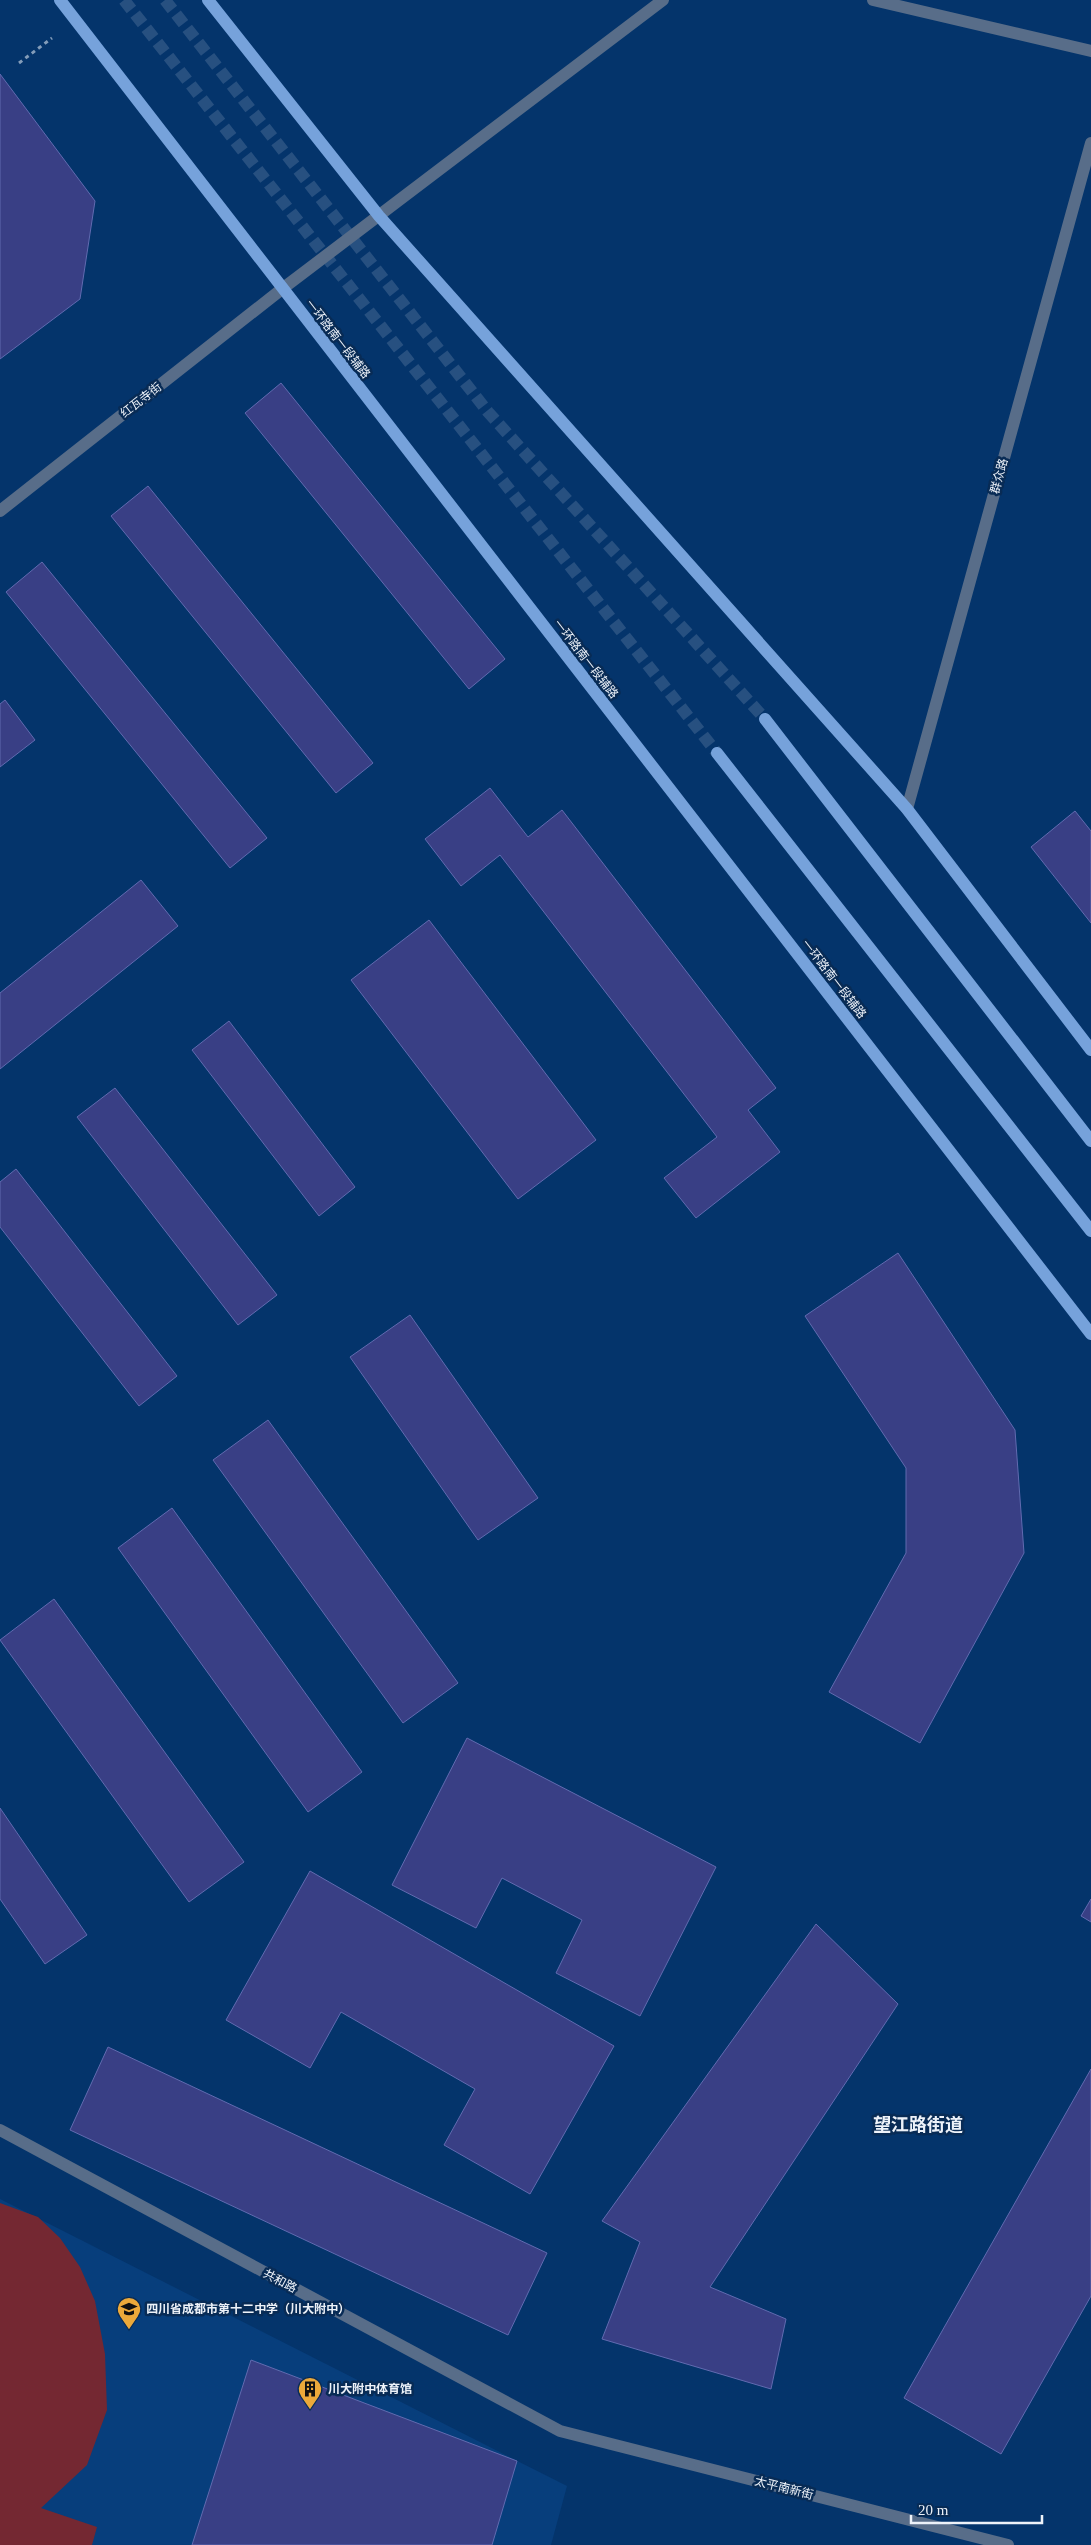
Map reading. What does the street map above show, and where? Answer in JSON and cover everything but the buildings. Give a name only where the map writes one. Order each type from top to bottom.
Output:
[{"type":"main road","name":"一环路南一段辅路","points":[[60,0],[1091,1334]]},
{"type":"main road","points":[[208,0],[378,216],[907,809],[1091,1050]]},
{"type":"main road","points":[[765,719],[1091,1142]]},
{"type":"main road","points":[[717,753],[1091,1231]]},
{"type":"street","name":"红瓦寺街","points":[[0,511],[282,289],[663,0]]},
{"type":"street","points":[[873,0],[1091,51]]},
{"type":"street","name":"群众路","points":[[907,809],[1091,143]]},
{"type":"street","name":"共和路","points":[[0,2130],[560,2431]]},
{"type":"street","name":"太平南新街","points":[[560,2431],[1008,2545]]},
{"type":"shaded area","name":"四川省成都市第十二中学（川大附中）","points":[[0,2199],[567,2486],[551,2545],[0,2545]]},
{"type":"shaded area","points":[[0,2203],[38,2217],[60,2238],[80,2267],[95,2301],[105,2354],[107,2410],[87,2465],[41,2508],[97,2527],[92,2545],[0,2545]]},
{"type":"tunnel","points":[[124,0],[717,753]]},
{"type":"tunnel","points":[[165,0],[488,412],[765,719]]},
{"type":"place","name":"四川省成都市第十二中学（川大附中）","points":[[129,2330]]},
{"type":"place","name":"川大附中体育馆","points":[[310,2410]]},
{"type":"district","name":"望江路街道","points":[[918,2125]]}]
